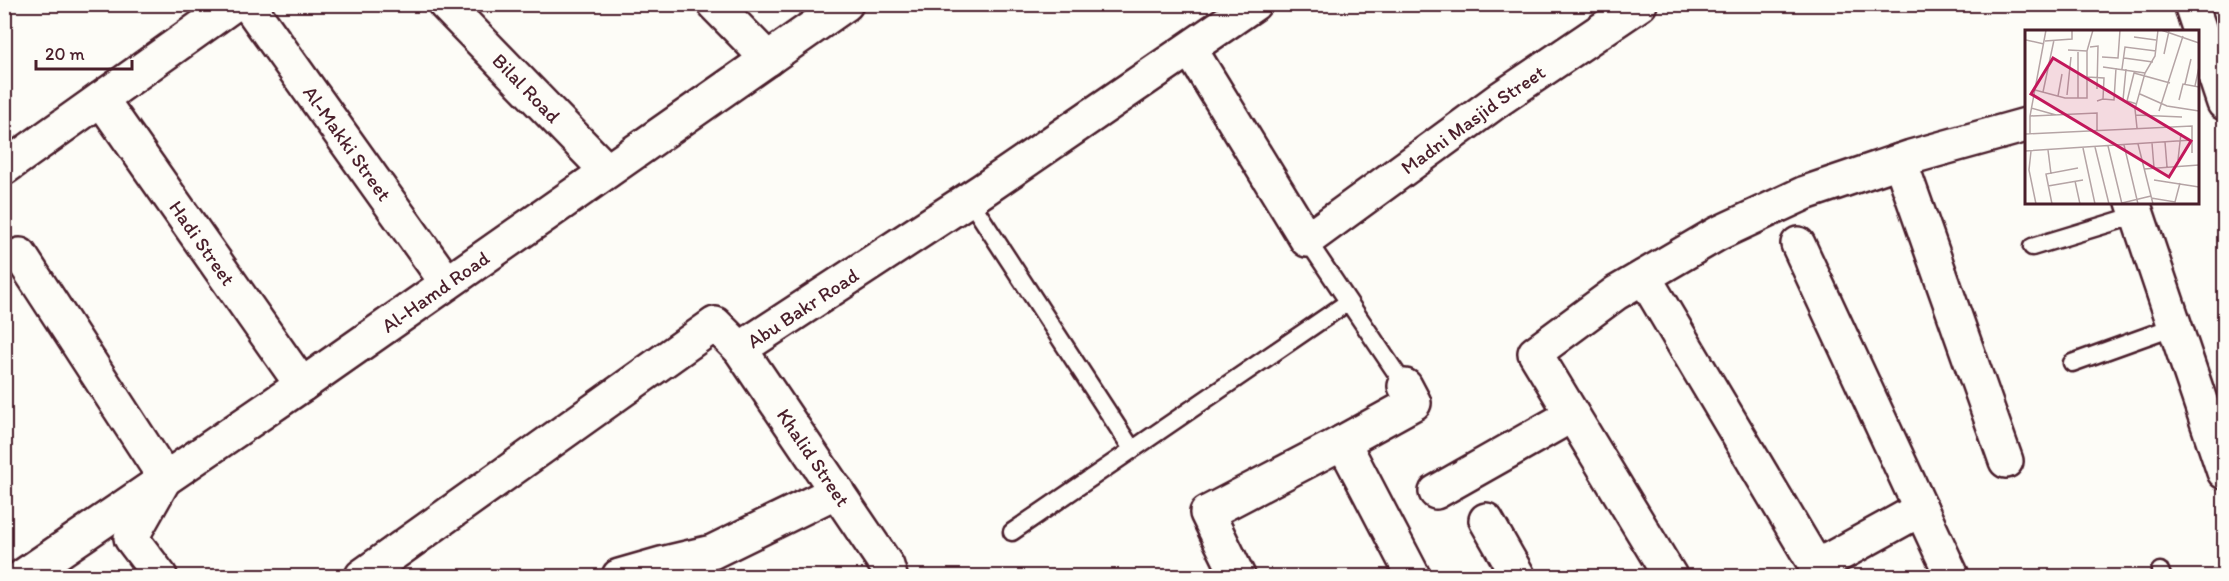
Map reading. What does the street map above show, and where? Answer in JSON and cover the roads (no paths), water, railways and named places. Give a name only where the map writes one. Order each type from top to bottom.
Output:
[{"type":"street","points":[[4,168],[234,4]]},
{"type":"street","name":"Al-Makki Street","points":[[248,4],[447,283]]},
{"type":"street","name":"Bilal Road","points":[[446,4],[607,171]]},
{"type":"street","points":[[714,4],[768,59]]},
{"type":"street","name":"Al-Hamd Road","points":[[23,576],[302,385],[846,4]]},
{"type":"street","name":"Abu Bakr Road","points":[[362,576],[715,324],[740,349],[969,199],[1254,4]]},
{"type":"street","name":"Madni Masjid Street","points":[[1307,240],[1501,98],[1640,4]]},
{"type":"street","points":[[2191,4],[2198,30]]},
{"type":"street","points":[[2199,34],[2212,84]]},
{"type":"street","points":[[1190,49],[1307,240]]},
{"type":"street","name":"Hadi Street","points":[[101,99],[302,385]]},
{"type":"street","points":[[1670,576],[1535,353],[1616,293],[1718,234],[1805,193],[1900,161],[2025,125]]},
{"type":"street","points":[[1900,161],[2006,461]]},
{"type":"street","points":[[2135,209],[2224,472]]},
{"type":"street","points":[[1798,244],[1952,576]]},
{"type":"street","points":[[20,255],[165,478],[131,538],[160,576]]},
{"type":"street","points":[[1644,277],[1819,572],[1921,509]]},
{"type":"street","name":"Khalid Street","points":[[740,349],[889,571]]},
{"type":"street","points":[[1238,576],[1207,513],[1413,403],[1405,386]]},
{"type":"street","points":[[1436,492],[1572,415]]},
{"type":"street","points":[[1343,442],[1413,576]]},
{"type":"street","points":[[620,576],[712,552],[837,491]]},
{"type":"street","points":[[1486,520],[1518,576]]},
{"type":"lane","points":[[969,199],[1132,449]]},
{"type":"lane","points":[[2032,248],[2135,209]]},
{"type":"lane","points":[[1307,240],[1405,386]]},
{"type":"lane","points":[[1011,532],[1348,302]]},
{"type":"lane","points":[[2072,363],[2175,326]]}]
